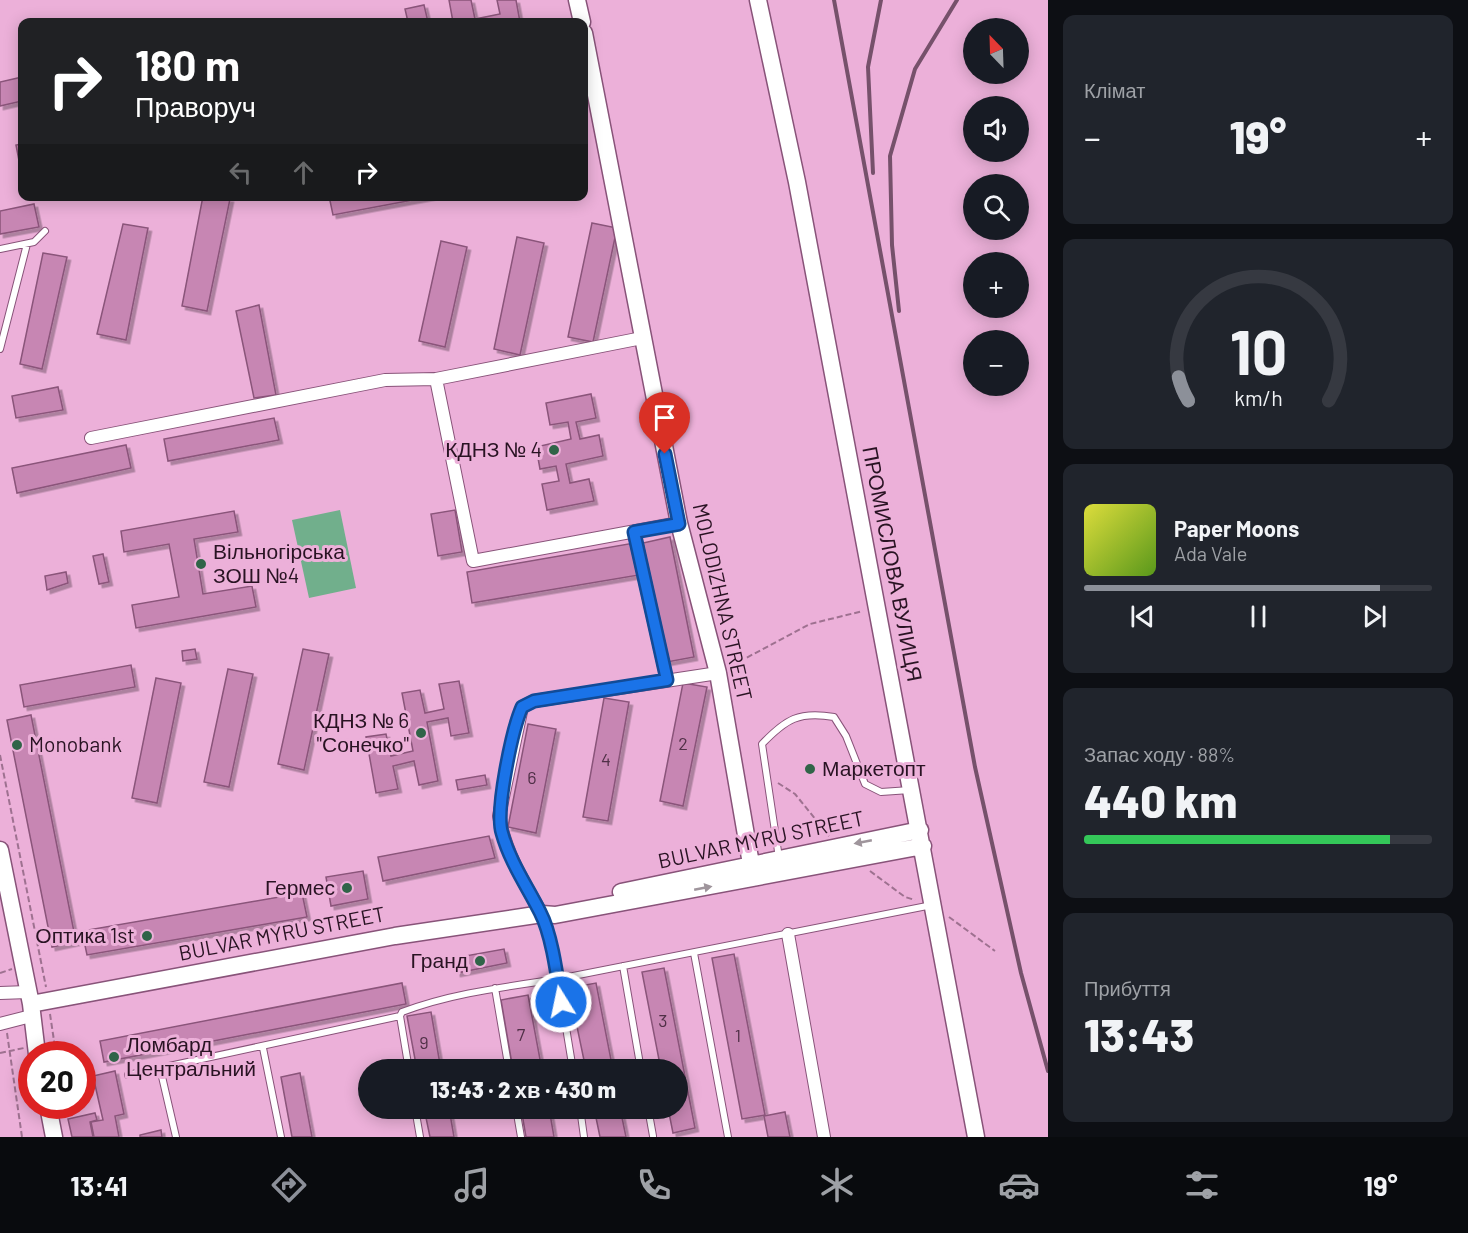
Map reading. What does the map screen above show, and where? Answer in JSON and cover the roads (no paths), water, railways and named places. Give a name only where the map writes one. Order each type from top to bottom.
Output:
[{"type":"street","points":[[577,0],[581,18]]},
{"type":"street","name":"ПРОМИСЛОВА ВУЛИЦЯ","points":[[758,0],[799,193],[976,1137]]},
{"type":"street","name":"MOLODIZHNA STREET","points":[[588,54],[679,524],[718,673],[752,864]]},
{"type":"street","points":[[91,438],[385,380],[436,379],[642,338]]},
{"type":"street","points":[[436,379],[473,561],[679,524]]},
{"type":"street","points":[[634,532],[667,680]]},
{"type":"street","points":[[542,914],[515,866],[502,833],[499,816],[522,707],[534,701],[718,673]]},
{"type":"street","name":"BULVAR MYRU STREET","points":[[542,914],[554,906],[752,864],[921,838]]},
{"type":"street","name":"BULVAR MYRU STREET","points":[[2,1023],[30,1004],[395,936],[542,914],[555,915],[921,838]]},
{"type":"street","points":[[0,850],[36,1041]]},
{"type":"street","points":[[788,934],[824,1137]]},
{"type":"street","name":"BULVAR MYRU STREET","points":[[0,993],[30,1004]]},
{"type":"street","points":[[51,1119],[54,1137]]},
{"type":"lane","points":[[0,249],[38,240],[45,231]]},
{"type":"lane","points":[[0,349],[27,244]]},
{"type":"lane","points":[[780,859],[762,744],[783,722],[814,714],[834,717],[846,736],[865,784],[881,792],[912,789]]},
{"type":"lane","points":[[128,1075],[263,1048],[400,1016],[402,1012],[422,1004],[495,988],[558,979],[694,953],[933,904]]},
{"type":"lane","points":[[542,914],[558,979],[571,1059]]},
{"type":"lane","points":[[694,953],[728,1137]]},
{"type":"lane","points":[[623,966],[639,1059]]},
{"type":"lane","points":[[495,988],[507,1059]]},
{"type":"lane","points":[[400,1016],[407,1059]]},
{"type":"lane","points":[[263,1048],[281,1137]]},
{"type":"lane","points":[[160,1068],[176,1137]]},
{"type":"lane","points":[[417,1119],[420,1137]]},
{"type":"lane","points":[[518,1119],[521,1137]]},
{"type":"lane","points":[[582,1119],[584,1137]]},
{"type":"lane","points":[[650,1119],[653,1136]]},
{"type":"railway","points":[[834,0],[975,767],[1021,973],[1048,1071]]},
{"type":"railway","points":[[873,173],[868,67],[881,0]]},
{"type":"railway","points":[[899,311],[892,245],[890,156],[915,69],[957,0]]},
{"type":"place","name":"КДНЗ № 4","points":[[554,450]]},
{"type":"place","name":"Вільногірська ЗОШ №4","points":[[201,564]]},
{"type":"place","name":"КДНЗ № 6 \"Сонечко\"","points":[[421,733]]},
{"type":"place","name":"Monobank","points":[[17,745]]},
{"type":"place","name":"Маркетопт","points":[[810,769]]},
{"type":"place","name":"Гермес","points":[[347,888]]},
{"type":"place","name":"Оптика 1st","points":[[147,936]]},
{"type":"place","name":"Гранд","points":[[480,961]]},
{"type":"place","name":"Ломбард Центральний","points":[[114,1057]]}]
